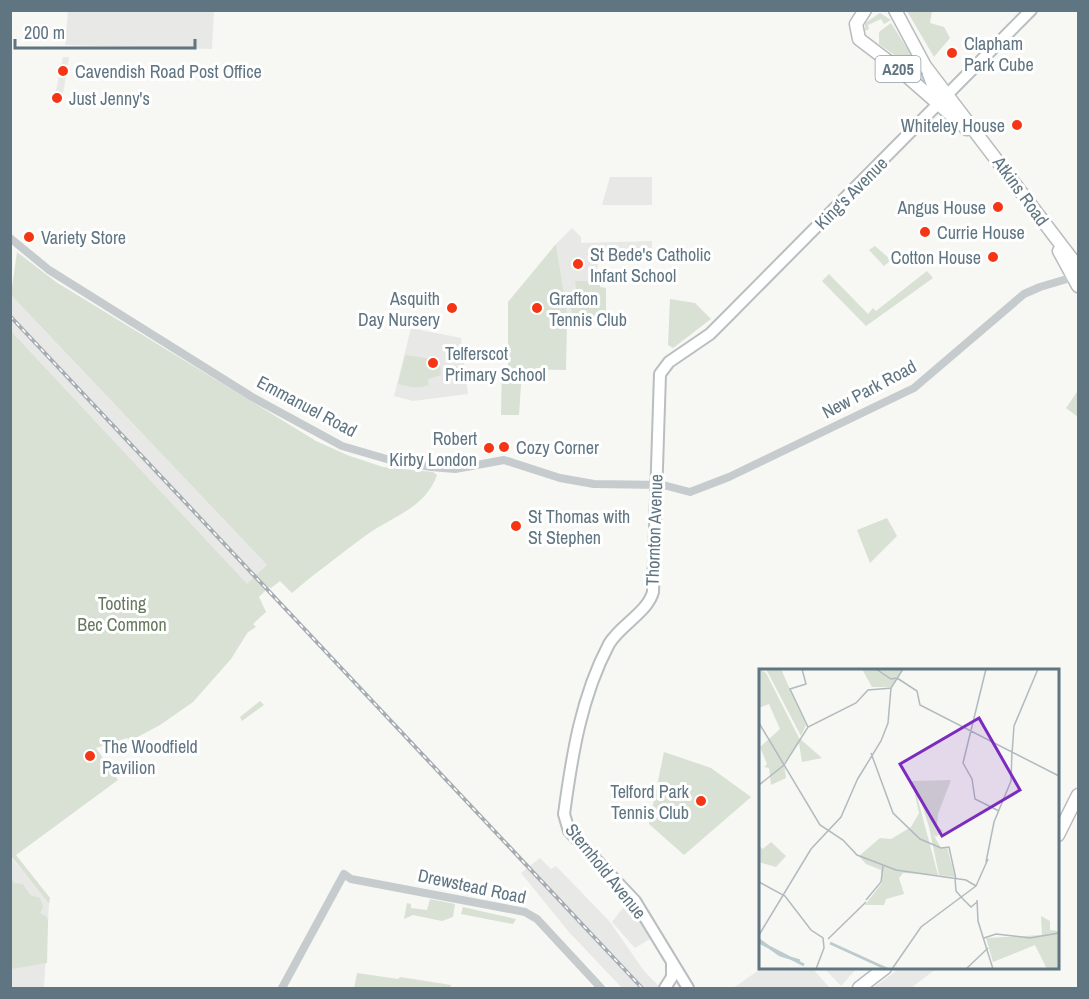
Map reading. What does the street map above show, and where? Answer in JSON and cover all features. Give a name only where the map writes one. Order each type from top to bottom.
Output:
[{"type":"highway","name":"Atkins Road","points":[[865,10],[856,24],[856,34],[859,39],[943,100],[990,150],[1051,233],[1077,277]]},
{"type":"highway","name":"A205","points":[[895,10],[943,100]]},
{"type":"highway","points":[[1059,833],[1078,795]]},
{"type":"highway","points":[[859,988],[884,969]]},
{"type":"main road","name":"King's Avenue","points":[[663,368],[717,327],[1031,10]]},
{"type":"main road","name":"Thornton Avenue","points":[[564,814],[590,684],[616,633],[648,604],[652,596],[660,378],[663,368]]},
{"type":"main road","name":"Sternhold Avenue","points":[[564,814],[568,831],[635,901],[687,988]]},
{"type":"main road","points":[[665,988],[672,976],[672,963]]},
{"type":"main road","points":[[665,988],[678,986],[687,988]]},
{"type":"street","name":"Emmanuel Road","points":[[13,241],[39,264],[305,428],[342,446],[390,460],[431,467],[455,469],[504,460],[560,478],[594,484],[656,484]]},
{"type":"street","name":"New Park Road","points":[[656,484],[684,491],[701,489],[914,388],[1016,300],[1034,289],[1077,277]]},
{"type":"street","name":"Drewstead Road","points":[[282,988],[344,874],[351,879],[525,912],[537,919],[601,988]]},
{"type":"shaded area","points":[[68,11],[214,11],[212,49],[65,45]]},
{"type":"shaded area","points":[[63,57],[69,57],[62,101],[54,100]]},
{"type":"shaded area","points":[[610,177],[652,177],[652,205],[602,205]]},
{"type":"shaded area","name":"St Bede's Catholic Infant School","points":[[572,228],[581,237],[581,243],[652,241],[652,248],[599,250],[597,275],[600,287],[606,288],[606,317],[567,317],[556,244]]},
{"type":"shaded area","points":[[11,295],[267,565],[247,585],[11,331]]},
{"type":"shaded area","name":"Telferscot Primary School","points":[[411,328],[461,338],[468,394],[413,401],[394,396]]},
{"type":"shaded area","points":[[10,856],[49,904],[44,988],[11,988]]},
{"type":"shaded area","points":[[540,858],[551,869],[556,866],[610,922],[644,971],[661,988],[622,988],[569,932],[521,873]]},
{"type":"shaded area","points":[[629,900],[653,937],[635,948],[612,922]]},
{"type":"shaded area","points":[[761,969],[813,969],[830,988],[733,988]]},
{"type":"shaded area","points":[[825,969],[856,969],[841,986]]},
{"type":"shaded area","points":[[899,969],[936,969],[911,988],[873,988]]},
{"type":"green space","points":[[907,11],[932,11],[930,23],[944,27],[950,38],[934,57]]},
{"type":"green space","points":[[880,13],[891,20],[884,24],[881,19],[868,25],[869,29],[865,31],[865,23]]},
{"type":"green space","points":[[891,23],[916,63],[918,72],[879,44],[879,32]]},
{"type":"green space","name":"Grafton Tennis Club","points":[[556,244],[567,314],[566,370],[522,369],[519,415],[501,415],[502,369],[508,368],[508,302]]},
{"type":"green space","points":[[875,246],[891,260],[884,266],[869,250]]},
{"type":"green space","name":"Tooting Bec Common","points":[[17,252],[56,282],[316,441],[347,455],[383,467],[433,472],[437,475],[432,487],[416,504],[365,536],[292,593],[280,581],[271,588],[269,587],[259,597],[266,612],[253,624],[256,627],[248,632],[231,659],[193,702],[160,725],[130,741],[127,738],[96,748],[118,780],[16,855],[50,898],[49,904],[11,856],[11,331],[247,584],[267,565],[11,295]]},
{"type":"green space","points":[[927,271],[933,278],[866,326],[822,281],[829,274],[868,314],[873,308],[876,311]]},
{"type":"green space","points":[[575,281],[600,281],[600,287],[606,288],[606,317],[573,317],[569,302],[578,300]]},
{"type":"green space","points":[[670,299],[695,303],[711,319],[673,348],[668,345]]},
{"type":"green space","points":[[405,355],[440,360],[441,375],[428,379],[429,385],[425,386],[414,387],[398,384]]},
{"type":"green space","points":[[1078,392],[1078,417],[1066,408]]},
{"type":"green space","points":[[887,518],[897,536],[870,563],[857,530]]},
{"type":"green space","points":[[260,701],[264,705],[242,721],[240,717]]},
{"type":"green space","name":"Telford Park Tennis Club","points":[[664,752],[711,768],[751,797],[684,855],[649,824]]},
{"type":"green space","points":[[11,878],[14,883],[23,884],[30,895],[40,898],[43,907],[40,913],[47,917],[48,922],[47,963],[11,969]]},
{"type":"green space","points":[[430,899],[455,904],[453,917],[442,921],[413,915],[404,919],[407,903],[411,904],[411,908],[427,910]]},
{"type":"green space","points":[[463,907],[516,919],[513,924],[461,914]]},
{"type":"green space","points":[[357,973],[451,985],[450,988],[354,988]]},
{"type":"railway","points":[[10,316],[642,988]]},
{"type":"place","name":"Clapham Park Cube","points":[[952,53]]},
{"type":"place","name":"Cavendish Road Post Office","points":[[63,71]]},
{"type":"place","name":"Just Jenny's","points":[[57,98]]},
{"type":"place","name":"Whiteley House","points":[[1017,125]]},
{"type":"place","name":"Angus House","points":[[998,207]]},
{"type":"place","name":"Currie House","points":[[925,232]]},
{"type":"place","name":"Variety Store","points":[[29,237]]},
{"type":"place","name":"Cotton House","points":[[993,257]]},
{"type":"place","name":"St Bede's Catholic Infant School","points":[[578,264]]},
{"type":"place","name":"Asquith Day Nursery","points":[[452,308]]},
{"type":"place","name":"Grafton Tennis Club","points":[[537,308]]},
{"type":"place","name":"Telferscot Primary School","points":[[433,363]]},
{"type":"place","name":"Cozy Corner","points":[[504,447]]},
{"type":"place","name":"Robert Kirby London","points":[[489,448]]},
{"type":"place","name":"St Thomas with St Stephen","points":[[516,526]]},
{"type":"place","name":"The Woodfield Pavilion","points":[[90,756]]},
{"type":"place","name":"Telford Park Tennis Club","points":[[701,801]]}]
